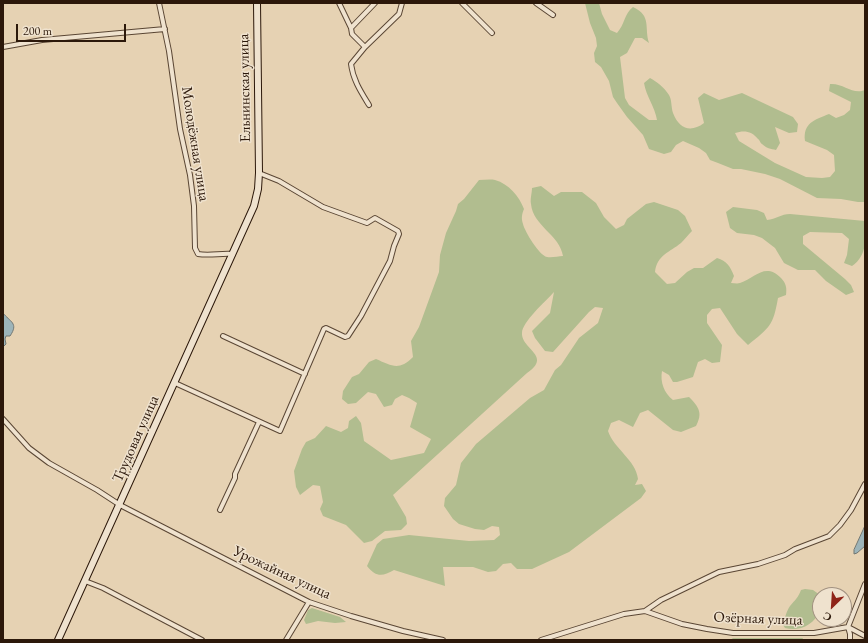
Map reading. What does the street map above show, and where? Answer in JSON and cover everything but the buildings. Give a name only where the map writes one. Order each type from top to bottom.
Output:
[{"type":"main road","name":"Ельнинская улица","points":[[225,271],[254,206],[258,189],[257,3]]},
{"type":"main road","name":"Трудовая улица","points":[[58,640],[225,271]]},
{"type":"street","name":"Молодёжная улица","points":[[159,3],[169,51],[180,128],[190,175],[194,206],[195,248],[198,254],[204,255],[223,253],[233,254]]},
{"type":"street","points":[[340,3],[352,34],[364,49]]},
{"type":"street","points":[[350,26],[375,3]]},
{"type":"street","points":[[369,105],[352,74],[351,64],[398,14],[402,3]]},
{"type":"street","points":[[462,3],[492,33]]},
{"type":"street","points":[[536,3],[553,15]]},
{"type":"street","points":[[3,46],[42,40],[164,28]]},
{"type":"street","points":[[175,383],[280,431],[324,329],[326,328],[345,337],[348,336],[361,316],[390,261],[399,234],[398,231],[375,218],[367,223],[323,207],[279,181],[259,173]]},
{"type":"street","points":[[223,336],[305,374]]},
{"type":"street","name":"Урожайная улица","points":[[4,421],[29,448],[50,464],[97,490],[120,505],[309,602],[403,631],[443,640]]},
{"type":"street","points":[[220,510],[259,422]]},
{"type":"street","points":[[541,640],[624,614],[645,611],[661,600],[719,572],[758,564],[785,555],[795,549],[829,536],[851,510],[865,484]]},
{"type":"street","points":[[85,581],[103,588],[202,640]]},
{"type":"street","points":[[852,617],[865,584]]},
{"type":"street","points":[[286,640],[309,602]]},
{"type":"street","name":"Озёрная улица","points":[[645,611],[682,624],[733,633],[814,633],[848,627]]},
{"type":"street","points":[[848,627],[865,636]]},
{"type":"street","points":[[848,627],[850,640]]},
{"type":"green space","points":[[585,3],[599,3],[602,14],[610,30],[617,33],[633,7],[639,10],[645,18],[649,43],[642,38],[635,38],[627,53],[620,57],[625,98],[629,105],[649,120],[657,120],[644,83],[650,78],[660,85],[669,95],[673,113],[679,123],[686,128],[695,128],[704,123],[698,98],[704,93],[719,100],[742,93],[793,117],[798,124],[797,132],[789,133],[775,127],[780,143],[776,150],[765,146],[756,136],[748,132],[735,133],[739,141],[775,163],[806,177],[830,177],[835,171],[834,155],[827,150],[805,141],[806,130],[814,120],[829,114],[836,118],[844,115],[850,110],[851,102],[829,91],[830,84],[840,85],[856,91],[865,90],[865,202],[817,198],[780,179],[765,174],[741,169],[733,169],[710,160],[706,153],[699,148],[683,141],[676,145],[671,152],[664,154],[649,149],[643,135],[627,117],[613,97],[609,81],[601,67],[595,62],[594,53],[597,46],[596,38],[590,23]]},
{"type":"green space","points":[[479,180],[495,180],[505,184],[513,191],[524,209],[522,220],[526,232],[536,248],[547,257],[563,256],[557,242],[541,225],[533,212],[531,202],[532,188],[541,186],[554,196],[561,192],[582,192],[596,203],[604,217],[616,229],[624,225],[627,219],[646,204],[654,202],[678,210],[685,216],[692,231],[681,243],[665,254],[656,266],[655,272],[667,284],[675,283],[687,272],[694,268],[703,268],[717,258],[726,262],[731,269],[734,276],[731,283],[740,283],[765,271],[770,271],[775,273],[783,280],[786,286],[786,295],[778,298],[774,315],[766,330],[748,345],[737,334],[720,308],[712,309],[707,315],[707,323],[722,345],[720,362],[712,363],[705,359],[698,362],[693,377],[677,382],[673,382],[669,375],[662,371],[663,387],[667,394],[673,400],[689,397],[699,410],[699,417],[696,426],[681,432],[673,430],[648,410],[640,413],[633,427],[619,420],[611,423],[608,431],[636,472],[638,479],[635,485],[642,484],[646,491],[641,498],[569,552],[532,569],[517,569],[511,563],[503,564],[496,571],[488,572],[473,567],[443,567],[445,586],[394,570],[383,575],[379,575],[367,566],[377,544],[383,539],[409,535],[469,541],[494,540],[500,535],[499,527],[492,526],[484,530],[459,524],[453,519],[444,506],[445,498],[456,485],[461,463],[476,444],[530,398],[544,390],[555,370],[561,365],[579,338],[598,323],[603,308],[595,307],[589,312],[553,352],[545,351],[535,338],[532,331],[550,313],[554,292],[535,312],[526,323],[522,333],[526,344],[537,357],[537,362],[534,367],[393,495],[406,517],[407,524],[401,530],[385,531],[372,541],[364,543],[346,525],[323,516],[320,509],[323,502],[320,486],[313,485],[300,495],[296,487],[294,471],[302,449],[306,442],[315,438],[326,426],[341,432],[348,428],[349,421],[356,416],[361,423],[364,441],[391,460],[424,453],[431,439],[410,427],[417,403],[402,395],[395,399],[392,405],[384,407],[376,394],[368,392],[356,403],[348,404],[342,399],[343,391],[352,377],[359,374],[369,362],[376,359],[391,365],[399,366],[413,357],[411,341],[419,327],[439,272],[440,255],[446,233],[458,204],[464,199]]},
{"type":"green space","points":[[733,207],[757,210],[764,213],[767,220],[790,214],[865,221],[865,240],[863,252],[861,257],[852,266],[844,263],[847,255],[849,239],[842,233],[810,232],[803,236],[803,244],[845,279],[851,285],[854,292],[846,295],[826,281],[815,270],[798,270],[784,263],[775,248],[762,238],[754,235],[737,233],[730,228],[726,212]]},
{"type":"green space","points":[[801,590],[812,590],[812,622],[801,628],[785,628],[783,625],[786,615],[790,606],[798,597]]},
{"type":"green space","points":[[312,608],[340,617],[346,622],[335,623],[318,621],[306,624],[304,620],[308,610]]},
{"type":"green space","points":[[733,638],[803,638],[802,640],[730,640]]},
{"type":"water","points":[[3,313],[14,325],[14,328],[10,336],[6,336],[6,344],[3,347]]},
{"type":"water","points":[[865,526],[865,546],[854,554],[854,550]]}]
